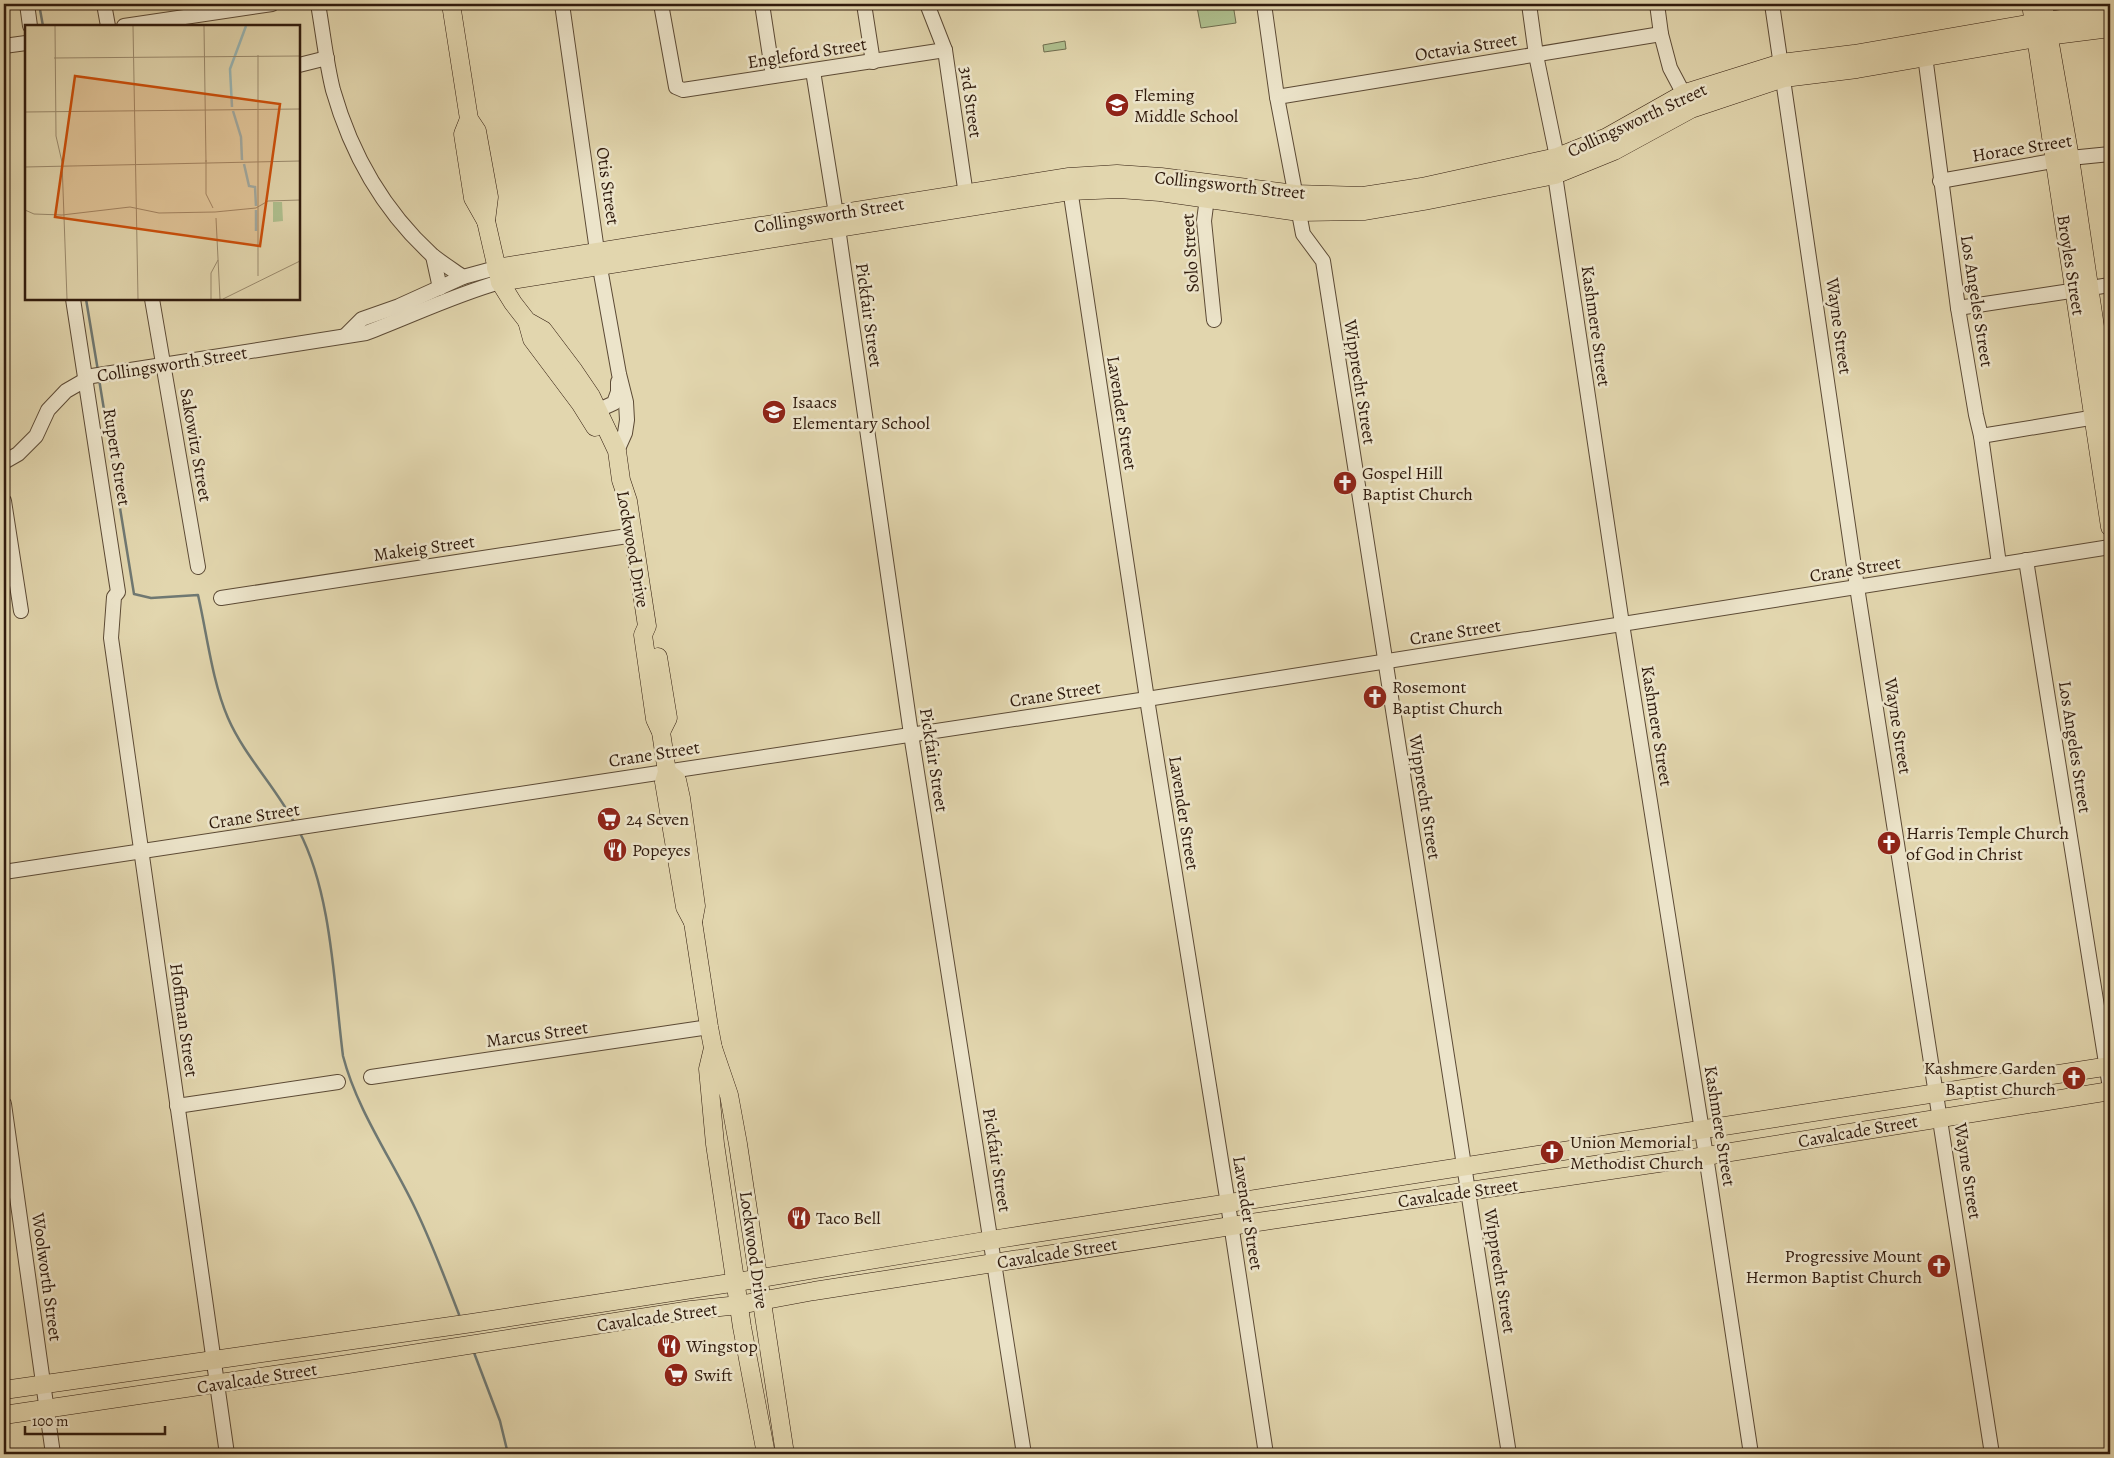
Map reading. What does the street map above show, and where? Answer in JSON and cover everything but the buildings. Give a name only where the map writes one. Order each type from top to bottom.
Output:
[{"type":"main road","name":"Lockwood Drive","points":[[451,4],[469,119],[477,131],[488,197],[486,221],[498,275],[513,303],[527,321],[532,339],[595,417],[617,452],[634,535],[647,626],[653,633],[668,718],[662,732],[667,772],[664,782],[685,907],[693,922],[713,1048],[728,1095],[738,1144],[785,1451]]},
{"type":"main road","name":"Broyles Street","points":[[2030,4],[2040,30],[2105,418],[2110,527]]},
{"type":"main road","name":"Broyles Street","points":[[2040,30],[2043,4]]},
{"type":"main road","name":"Collingsworth Street","points":[[498,275],[1069,184],[1119,189],[1363,196],[1426,186],[1557,157],[1688,101],[1782,70],[1924,50],[2040,30],[2110,13]]},
{"type":"main road","name":"Collingsworth Street","points":[[2040,30],[2110,28]]},
{"type":"main road","name":"Collingsworth Street","points":[[1207,191],[1299,212],[1365,211],[1424,201],[1555,175],[1614,151],[1688,101]]},
{"type":"main road","name":"Lockwood Drive","points":[[595,417],[620,472]]},
{"type":"main road","name":"Lockwood Drive","points":[[713,1048],[708,1069],[715,1144],[739,1305],[765,1453]]},
{"type":"main road","name":"Cavalcade Street","points":[[4,1390],[562,1309],[991,1240],[2109,1067]]},
{"type":"main road","name":"Cavalcade Street","points":[[4,1415],[739,1305],[995,1262],[1231,1226],[1706,1156],[2110,1089]]},
{"type":"main road","points":[[1821,1111],[1826,1136]]},
{"type":"main road","points":[[715,1144],[738,1144]]},
{"type":"main road","points":[[1585,1148],[1588,1174]]},
{"type":"main road","points":[[1348,1186],[1350,1209]]},
{"type":"main road","points":[[1110,1223],[1113,1244]]},
{"type":"main road","points":[[562,1309],[566,1330]]},
{"type":"main road","points":[[392,1334],[397,1357]]},
{"type":"main road","points":[[765,1453],[785,1451]]},
{"type":"street","points":[[27,4],[30,25]]},
{"type":"street","points":[[104,4],[108,25]]},
{"type":"street","points":[[131,25],[272,4]]},
{"type":"street","points":[[318,4],[333,89],[348,136],[370,180],[406,228],[433,256],[463,278]]},
{"type":"street","name":"Otis Street","points":[[562,4],[599,258],[619,374],[626,402],[628,420],[626,433],[617,452]]},
{"type":"street","name":"Engleford Street","points":[[661,4],[676,87],[683,90],[945,50]]},
{"type":"street","points":[[762,4],[774,76]]},
{"type":"street","points":[[864,4],[873,62]]},
{"type":"street","name":"3rd Street","points":[[927,4],[945,50],[967,200]]},
{"type":"street","name":"Wipprecht Street","points":[[1264,4],[1277,97],[1303,234],[1323,261],[1384,662],[1509,1454]]},
{"type":"street","name":"Kashmere Street","points":[[1529,4],[1536,55],[1557,157],[1555,175],[1622,624],[1751,1454]]},
{"type":"street","points":[[1657,4],[1661,34],[1670,68],[1688,101]]},
{"type":"street","name":"Wayne Street","points":[[1772,4],[1857,587],[1992,1454]]},
{"type":"street","name":"Octavia Street","points":[[1277,97],[1661,34]]},
{"type":"street","points":[[4,46],[25,43]]},
{"type":"street","name":"Los Angeles Street","points":[[1924,50],[1958,308],[1974,406],[1981,436],[1999,564]]},
{"type":"street","points":[[300,65],[327,58]]},
{"type":"street","name":"Pickfair Street","points":[[813,71],[911,734],[1024,1454]]},
{"type":"street","name":"Horace Street","points":[[1940,181],[2062,160],[2110,154]]},
{"type":"street","name":"Lavender Street","points":[[1069,184],[1147,699],[1266,1454]]},
{"type":"street","name":"Solo Street","points":[[1207,191],[1204,221],[1214,320]]},
{"type":"street","points":[[433,256],[440,288]]},
{"type":"street","name":"Collingsworth Street","points":[[346,335],[362,319],[463,278],[498,275]]},
{"type":"street","name":"Collingsworth Street","points":[[4,462],[18,454],[36,436],[48,410],[66,391],[94,377],[366,333],[404,319],[468,291],[498,275]]},
{"type":"street","points":[[1958,308],[2110,285]]},
{"type":"street","name":"Rupert Street","points":[[73,300],[94,377],[118,592]]},
{"type":"street","name":"Sakowitz Street","points":[[152,300],[198,567]]},
{"type":"street","name":"Otis Street","points":[[595,417],[614,403],[618,392],[619,374]]},
{"type":"street","points":[[595,417],[618,411],[626,402]]},
{"type":"street","points":[[1981,436],[2105,418]]},
{"type":"street","points":[[4,501],[21,611]]},
{"type":"street","name":"Makeig Street","points":[[221,598],[634,535]]},
{"type":"street","name":"Crane Street","points":[[4,872],[1147,699],[2110,547]]},
{"type":"street","name":"Los Angeles Street","points":[[2026,560],[2109,1067],[2110,1089]]},
{"type":"street","name":"Hoffman Street","points":[[118,592],[114,597],[111,638],[227,1454]]},
{"type":"street","name":"Marcus Street","points":[[371,1077],[709,1027]]},
{"type":"street","points":[[177,1106],[338,1082]]},
{"type":"street","name":"Woolworth Street","points":[[4,1104],[53,1454]]},
{"type":"green space","points":[[1233,4],[1236,23],[1201,28],[1197,7]]},
{"type":"green space","points":[[1065,41],[1066,49],[1044,52],[1043,45]]},
{"type":"waterway","points":[[39,4],[43,25]]},
{"type":"waterway","points":[[86,300],[98,371]]},
{"type":"waterway","points":[[99,379],[134,594],[151,598],[198,595],[222,704],[243,746],[279,797],[295,824]]},
{"type":"waterway","points":[[299,831],[319,883],[325,911],[334,971],[343,1056],[349,1076],[375,1134],[406,1189],[421,1221],[460,1317]]},
{"type":"waterway","points":[[473,1350],[500,1421],[508,1454]]},
{"type":"place","name":"Fleming Middle School","points":[[1117,105]]},
{"type":"place","name":"Isaacs Elementary School","points":[[774,412]]},
{"type":"place","name":"Gospel Hill Baptist Church","points":[[1345,483]]},
{"type":"place","name":"Rosemont Baptist Church","points":[[1375,697]]},
{"type":"place","name":"24 Seven","points":[[609,819]]},
{"type":"place","name":"Harris Temple Church of God in Christ","points":[[1889,843]]},
{"type":"place","name":"Popeyes","points":[[615,850]]},
{"type":"place","name":"Kashmere Garden Baptist Church","points":[[2074,1078]]},
{"type":"place","name":"Union Memorial Methodist Church","points":[[1552,1152]]},
{"type":"place","name":"Taco Bell","points":[[799,1218]]},
{"type":"place","name":"Progressive Mount Hermon Baptist Church","points":[[1939,1266]]},
{"type":"place","name":"Wingstop","points":[[669,1346]]},
{"type":"place","name":"Swift","points":[[676,1375]]}]
